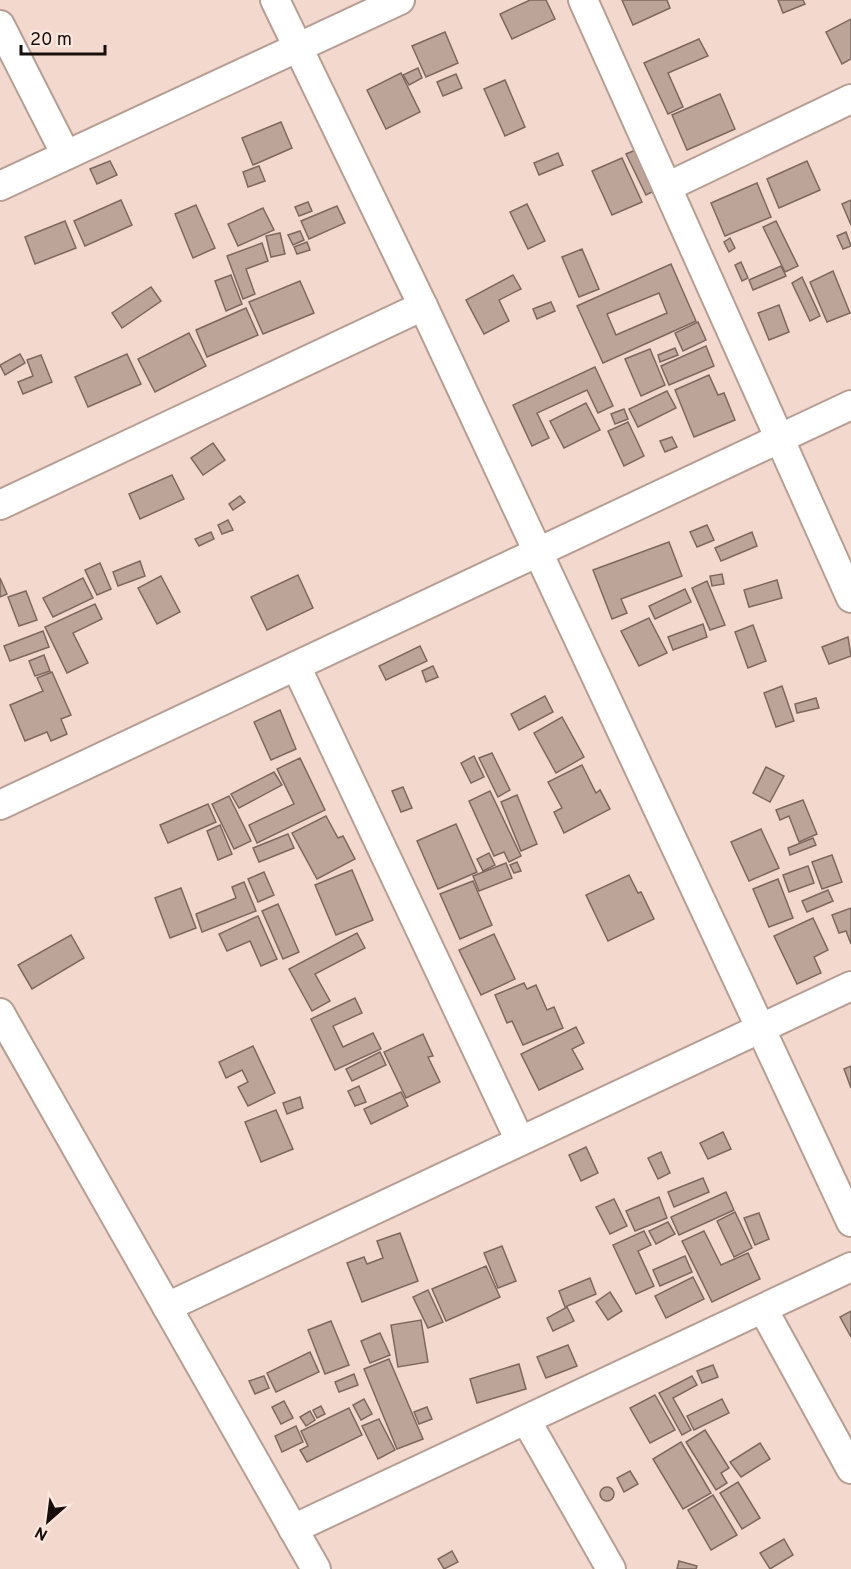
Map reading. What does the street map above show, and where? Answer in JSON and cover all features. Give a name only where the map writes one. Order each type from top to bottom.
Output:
[{"type":"street","points":[[275,0],[423,306],[851,1222]]},
{"type":"street","points":[[0,186],[400,0]]},
{"type":"street","points":[[583,0],[851,598]]},
{"type":"street","points":[[0,26],[66,155]]},
{"type":"street","points":[[667,187],[851,99]]},
{"type":"street","points":[[0,505],[423,306]]},
{"type":"street","points":[[0,805],[851,405]]},
{"type":"street","points":[[296,666],[520,1141]]},
{"type":"street","points":[[167,1307],[851,986]]},
{"type":"street","points":[[0,1013],[316,1569]]},
{"type":"street","points":[[293,1529],[851,1267]]},
{"type":"street","points":[[763,1309],[851,1469]]},
{"type":"street","points":[[526,1420],[611,1569]]},
{"type":"building","points":[[530,0],[546,0],[555,19],[512,39],[500,14]]},
{"type":"building","points":[[622,0],[667,0],[670,8],[633,25]]},
{"type":"building","points":[[778,0],[803,0],[805,4],[783,13]]},
{"type":"building","points":[[851,19],[851,59],[842,64],[826,32]]},
{"type":"building","points":[[445,32],[458,63],[426,77],[412,46]]},
{"type":"building","points":[[699,39],[708,56],[668,73],[683,107],[668,114],[644,63]]},
{"type":"building","points":[[418,68],[422,78],[409,85],[403,75]]},
{"type":"building","points":[[401,73],[420,112],[386,129],[367,90]]},
{"type":"building","points":[[456,74],[462,88],[443,96],[437,82]]},
{"type":"building","points":[[505,80],[525,127],[505,136],[484,89]]},
{"type":"building","points":[[720,94],[735,129],[687,150],[672,115]]},
{"type":"building","points":[[281,122],[292,148],[253,165],[242,138]]},
{"type":"building","points":[[638,149],[658,189],[646,195],[626,154]]},
{"type":"building","points":[[558,153],[563,165],[539,175],[534,163]]},
{"type":"building","points":[[622,158],[642,202],[612,215],[592,171]]},
{"type":"building","points":[[110,161],[117,175],[97,184],[90,169]]},
{"type":"building","points":[[807,161],[820,190],[779,208],[767,179]]},
{"type":"building","points":[[259,166],[265,181],[248,187],[243,172]]},
{"type":"building","points":[[757,183],[771,217],[725,236],[711,203]]},
{"type":"building","points":[[121,200],[132,225],[85,246],[74,221]]},
{"type":"building","points":[[851,200],[851,225],[842,204]]},
{"type":"building","points":[[308,202],[312,211],[299,216],[295,207]]},
{"type":"building","points":[[527,204],[545,241],[528,249],[510,212]]},
{"type":"building","points":[[196,205],[215,248],[193,258],[175,214]]},
{"type":"building","points":[[337,206],[345,223],[309,239],[301,221]]},
{"type":"building","points":[[263,208],[274,230],[238,246],[228,224]]},
{"type":"building","points":[[65,221],[76,248],[35,264],[25,237]]},
{"type":"building","points":[[776,221],[798,266],[785,272],[763,227]]},
{"type":"building","points":[[300,231],[304,240],[293,245],[288,235]]},
{"type":"building","points":[[846,232],[851,246],[843,249],[837,236]]},
{"type":"building","points":[[280,233],[285,254],[271,257],[266,236]]},
{"type":"building","points":[[730,238],[735,248],[729,252],[724,242]]},
{"type":"building","points":[[307,242],[310,250],[297,254],[294,247]]},
{"type":"building","points":[[262,243],[268,261],[246,269],[255,294],[243,299],[227,256]]},
{"type":"building","points":[[582,249],[599,289],[579,297],[562,257]]},
{"type":"building","points":[[741,262],[748,278],[742,281],[735,265]]},
{"type":"building","points":[[671,264],[696,321],[603,363],[577,306]],"holes":[[[659,293],[667,313],[616,335],[607,314]]]},
{"type":"building","points":[[781,266],[786,276],[753,290],[749,280]]},
{"type":"building","points":[[833,271],[850,313],[827,322],[810,282]]},
{"type":"building","points":[[231,275],[242,304],[226,311],[215,281]]},
{"type":"building","points":[[513,275],[521,289],[499,300],[509,321],[484,334],[466,300]]},
{"type":"building","points":[[802,277],[820,316],[810,321],[792,283]]},
{"type":"building","points":[[300,281],[314,313],[263,334],[249,302]]},
{"type":"building","points":[[151,287],[161,301],[122,328],[112,313]]},
{"type":"building","points":[[551,302],[555,311],[537,319],[533,309]]},
{"type":"building","points":[[779,305],[789,332],[769,340],[758,313]]},
{"type":"building","points":[[246,308],[258,335],[207,357],[196,330]]},
{"type":"building","points":[[698,322],[706,340],[683,351],[675,333]]},
{"type":"building","points":[[189,333],[206,366],[155,392],[138,359]]},
{"type":"building","points":[[706,346],[714,366],[669,385],[661,366]]},
{"type":"building","points":[[675,348],[678,355],[660,362],[658,355]]},
{"type":"building","points":[[650,349],[665,385],[641,396],[625,359]]},
{"type":"building","points":[[20,354],[25,363],[5,375],[0,365]]},
{"type":"building","points":[[127,354],[141,384],[88,407],[75,377]]},
{"type":"building","points":[[41,355],[52,382],[23,394],[18,382],[33,376],[27,360]]},
{"type":"building","points":[[595,367],[613,406],[598,413],[587,390],[537,413],[549,438],[532,446],[513,405]]},
{"type":"building","points":[[709,375],[718,395],[724,393],[735,420],[694,437],[675,390]]},
{"type":"building","points":[[667,391],[676,408],[638,427],[629,409]]},
{"type":"building","points":[[586,403],[600,430],[564,448],[550,421]]},
{"type":"building","points":[[624,409],[628,419],[615,424],[611,414]]},
{"type":"building","points":[[628,422],[644,456],[624,466],[608,431]]},
{"type":"building","points":[[672,437],[677,447],[665,452],[660,441]]},
{"type":"building","points":[[213,443],[225,460],[203,475],[191,458]]},
{"type":"building","points":[[172,475],[184,499],[140,519],[129,494]]},
{"type":"building","points":[[240,496],[245,502],[233,510],[229,504]]},
{"type":"building","points":[[228,520],[233,530],[222,534],[218,525]]},
{"type":"building","points":[[707,525],[714,540],[697,547],[690,532]]},
{"type":"building","points":[[211,532],[214,539],[199,546],[195,539]]},
{"type":"building","points":[[752,532],[757,546],[721,561],[715,548]]},
{"type":"building","points":[[669,542],[682,576],[621,599],[627,613],[612,619],[593,570]]},
{"type":"building","points":[[140,561],[145,576],[118,586],[113,572]]},
{"type":"building","points":[[100,563],[111,589],[97,595],[85,570]]},
{"type":"building","points":[[722,574],[724,584],[712,586],[710,576]]},
{"type":"building","points":[[298,575],[313,608],[267,630],[251,597]]},
{"type":"building","points":[[161,576],[180,612],[157,624],[138,588]]},
{"type":"building","points":[[0,578],[7,594],[0,597]]},
{"type":"building","points":[[83,578],[93,598],[53,617],[43,598]]},
{"type":"building","points":[[777,580],[782,598],[749,607],[744,590]]},
{"type":"building","points":[[707,581],[725,625],[710,630],[692,588]]},
{"type":"building","points":[[685,589],[691,602],[655,619],[649,606]]},
{"type":"building","points":[[26,591],[37,620],[19,626],[8,597]]},
{"type":"building","points":[[95,604],[102,619],[73,633],[88,663],[67,673],[45,627]]},
{"type":"building","points":[[649,618],[667,653],[639,666],[621,631]]},
{"type":"building","points":[[703,624],[707,637],[673,650],[668,637]]},
{"type":"building","points":[[753,625],[766,661],[748,668],[735,632]]},
{"type":"building","points":[[43,631],[49,647],[10,661],[4,646]]},
{"type":"building","points":[[848,637],[851,656],[829,664],[822,647]]},
{"type":"building","points":[[420,646],[427,661],[386,680],[379,666]]},
{"type":"building","points":[[44,655],[50,671],[35,676],[29,661]]},
{"type":"building","points":[[433,666],[438,677],[426,682],[422,671]]},
{"type":"building","points":[[52,672],[71,715],[61,719],[67,734],[51,741],[47,732],[25,741],[10,705],[43,691],[37,678]]},
{"type":"building","points":[[782,686],[794,721],[776,727],[764,693]]},
{"type":"building","points":[[545,696],[553,712],[519,730],[511,714]]},
{"type":"building","points":[[816,698],[819,708],[797,713],[795,704]]},
{"type":"building","points":[[280,710],[296,749],[271,760],[254,722]]},
{"type":"building","points":[[562,717],[584,757],[556,773],[534,733]]},
{"type":"building","points":[[492,753],[510,790],[498,797],[479,758]]},
{"type":"building","points":[[474,756],[484,777],[471,783],[461,763]]},
{"type":"building","points":[[300,758],[325,810],[257,843],[249,825],[294,804],[277,769]]},
{"type":"building","points":[[582,765],[596,793],[600,790],[610,809],[564,833],[554,812],[562,808],[548,782]]},
{"type":"building","points":[[766,767],[784,776],[770,802],[753,793]]},
{"type":"building","points":[[274,772],[282,785],[239,808],[231,794]]},
{"type":"building","points":[[403,787],[412,808],[401,812],[392,791]]},
{"type":"building","points":[[490,791],[521,856],[509,862],[504,852],[494,856],[469,801]]},
{"type":"building","points":[[517,795],[537,844],[521,851],[501,802]]},
{"type":"building","points":[[229,796],[251,841],[234,849],[212,804]]},
{"type":"building","points":[[803,800],[817,834],[799,842],[789,816],[780,820],[776,810]]},
{"type":"building","points":[[208,804],[216,822],[168,843],[160,825]]},
{"type":"building","points":[[326,816],[338,838],[343,836],[355,859],[317,879],[292,833]]},
{"type":"building","points":[[456,824],[477,872],[438,889],[417,841]]},
{"type":"building","points":[[220,825],[232,854],[218,860],[207,831]]},
{"type":"building","points":[[761,829],[779,868],[749,881],[731,842]]},
{"type":"building","points":[[288,834],[294,848],[259,862],[253,848]]},
{"type":"building","points":[[813,838],[816,845],[790,855],[788,848]]},
{"type":"building","points":[[489,853],[495,865],[483,871],[477,859]]},
{"type":"building","points":[[832,855],[842,882],[822,889],[812,862]]},
{"type":"building","points":[[517,862],[521,871],[514,873],[510,865]]},
{"type":"building","points":[[506,863],[512,878],[479,891],[473,876]]},
{"type":"building","points":[[808,866],[814,883],[789,892],[783,875]]},
{"type":"building","points":[[352,870],[373,920],[336,935],[315,885]]},
{"type":"building","points":[[264,872],[274,895],[258,902],[248,879]]},
{"type":"building","points":[[629,875],[638,893],[641,892],[654,919],[608,941],[586,895]]},
{"type":"building","points":[[778,879],[793,918],[769,927],[753,889]]},
{"type":"building","points":[[473,881],[492,925],[460,939],[440,894]]},
{"type":"building","points":[[244,882],[256,911],[202,932],[196,914],[236,898],[232,887]]},
{"type":"building","points":[[181,888],[196,928],[170,938],[155,898]]},
{"type":"building","points":[[828,890],[833,901],[807,912],[802,901]]},
{"type":"building","points":[[278,904],[299,952],[283,959],[262,911]]},
{"type":"building","points":[[851,908],[851,944],[846,931],[839,933],[832,915]]},
{"type":"building","points":[[258,916],[277,959],[261,966],[250,941],[227,951],[219,934]]},
{"type":"building","points":[[813,918],[828,950],[814,957],[821,973],[797,984],[774,936]]},
{"type":"building","points":[[357,933],[365,948],[315,974],[330,1001],[312,1011],[289,969]]},
{"type":"building","points":[[494,934],[515,979],[481,995],[459,950]]},
{"type":"building","points":[[71,935],[84,958],[32,989],[18,965]]},
{"type":"building","points":[[524,983],[527,989],[536,985],[547,1010],[554,1007],[563,1028],[523,1045],[512,1021],[507,1023],[495,995]]},
{"type":"building","points":[[355,998],[362,1013],[333,1026],[343,1047],[373,1033],[381,1049],[335,1070],[311,1019]]},
{"type":"building","points":[[576,1027],[584,1043],[572,1049],[583,1069],[539,1090],[521,1054]]},
{"type":"building","points":[[423,1034],[433,1056],[428,1057],[440,1082],[406,1098],[384,1052]]},
{"type":"building","points":[[253,1046],[275,1093],[248,1106],[238,1087],[248,1082],[242,1070],[226,1078],[219,1062]]},
{"type":"building","points":[[380,1052],[386,1065],[352,1081],[346,1069]]},
{"type":"building","points":[[851,1066],[851,1088],[844,1069]]},
{"type":"building","points":[[359,1086],[366,1102],[355,1106],[348,1091]]},
{"type":"building","points":[[401,1092],[408,1106],[371,1124],[364,1109]]},
{"type":"building","points":[[300,1097],[303,1108],[287,1114],[283,1103]]},
{"type":"building","points":[[276,1110],[293,1149],[261,1162],[245,1122]]},
{"type":"building","points":[[723,1132],[731,1149],[708,1159],[700,1143]]},
{"type":"building","points":[[586,1147],[598,1173],[581,1181],[569,1155]]},
{"type":"building","points":[[661,1152],[670,1173],[658,1179],[648,1158]]},
{"type":"building","points":[[703,1178],[709,1192],[674,1207],[668,1192]]},
{"type":"building","points":[[726,1192],[734,1210],[679,1235],[671,1217]]},
{"type":"building","points":[[659,1197],[667,1218],[635,1231],[626,1211]]},
{"type":"building","points":[[614,1199],[627,1226],[610,1234],[596,1207]]},
{"type":"building","points":[[735,1212],[752,1248],[734,1257],[717,1221]]},
{"type":"building","points":[[759,1213],[769,1239],[755,1245],[744,1218]]},
{"type":"building","points":[[668,1222],[675,1234],[656,1244],[649,1231]]},
{"type":"building","points":[[644,1231],[651,1245],[638,1251],[654,1286],[636,1294],[613,1245]]},
{"type":"building","points":[[704,1231],[721,1265],[748,1253],[760,1279],[712,1302],[682,1241]]},
{"type":"building","points":[[400,1233],[418,1281],[362,1302],[347,1263],[364,1257],[367,1264],[383,1258],[377,1241]]},
{"type":"building","points":[[502,1246],[516,1281],[498,1288],[484,1253]]},
{"type":"building","points":[[685,1256],[692,1272],[660,1286],[653,1270]]},
{"type":"building","points":[[486,1266],[500,1297],[446,1321],[432,1289]]},
{"type":"building","points":[[693,1277],[704,1299],[666,1318],[655,1296]]},
{"type":"building","points":[[590,1278],[596,1294],[565,1307],[559,1291]]},
{"type":"building","points":[[428,1290],[443,1322],[428,1328],[413,1297]]},
{"type":"building","points":[[610,1292],[622,1311],[608,1320],[596,1302]]},
{"type":"building","points":[[567,1307],[574,1321],[553,1331],[547,1318]]},
{"type":"building","points":[[851,1311],[851,1337],[840,1317]]},
{"type":"building","points":[[421,1320],[428,1362],[398,1367],[391,1325]]},
{"type":"building","points":[[331,1321],[349,1365],[325,1374],[308,1330]]},
{"type":"building","points":[[380,1333],[390,1355],[370,1363],[361,1341]]},
{"type":"building","points":[[568,1345],[577,1366],[546,1378],[537,1357]]},
{"type":"building","points":[[310,1352],[319,1372],[276,1392],[267,1373]]},
{"type":"building","points":[[389,1359],[423,1439],[397,1449],[364,1369]]},
{"type":"building","points":[[519,1364],[526,1389],[477,1403],[470,1379]]},
{"type":"building","points":[[713,1365],[718,1377],[702,1383],[697,1371]]},
{"type":"building","points":[[354,1374],[358,1385],[339,1392],[335,1382]]},
{"type":"building","points":[[264,1376],[269,1388],[255,1394],[249,1381]]},
{"type":"building","points":[[692,1376],[697,1385],[673,1398],[691,1430],[682,1435],[659,1393]]},
{"type":"building","points":[[655,1395],[675,1430],[650,1443],[630,1408]]},
{"type":"building","points":[[364,1399],[372,1414],[361,1420],[353,1405]]},
{"type":"building","points":[[722,1399],[729,1413],[694,1430],[687,1416]]},
{"type":"building","points":[[284,1401],[293,1418],[281,1424],[272,1407]]},
{"type":"building","points":[[321,1406],[325,1414],[317,1418],[313,1410]]},
{"type":"building","points":[[427,1407],[432,1419],[419,1424],[414,1412]]},
{"type":"building","points":[[349,1408],[362,1435],[307,1462],[300,1450],[308,1446],[301,1431]]},
{"type":"building","points":[[310,1411],[315,1420],[306,1426],[300,1417]]},
{"type":"building","points":[[379,1419],[395,1450],[378,1459],[362,1426]]},
{"type":"building","points":[[296,1426],[303,1442],[282,1452],[275,1436]]},
{"type":"building","points":[[705,1430],[729,1468],[721,1473],[727,1483],[716,1490],[686,1442]]},
{"type":"building","points":[[681,1442],[711,1493],[683,1509],[653,1459]]},
{"type":"building","points":[[760,1443],[770,1459],[741,1477],[730,1462]]},
{"type":"building","points":[[630,1471],[638,1484],[624,1492],[617,1478]]},
{"type":"building","points":[[738,1482],[760,1518],[742,1529],[720,1493]]},
{"type":"building","points":[[607,1487],[612,1489],[614,1494],[612,1499],[607,1501],[602,1499],[600,1494],[602,1489]]},
{"type":"building","points":[[713,1495],[737,1535],[711,1550],[688,1510]]},
{"type":"building","points":[[784,1539],[793,1555],[770,1569],[760,1553]]},
{"type":"building","points":[[452,1551],[458,1562],[444,1569],[438,1559]]},
{"type":"building","points":[[679,1561],[697,1566],[696,1569],[677,1569]]}]
